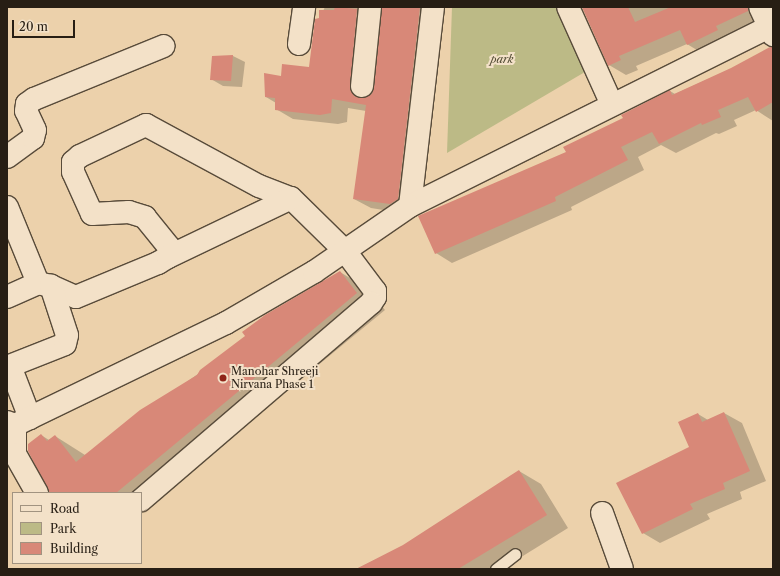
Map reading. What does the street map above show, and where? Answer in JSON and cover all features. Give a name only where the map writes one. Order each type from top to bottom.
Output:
[{"type":"street","points":[[299,44],[304,7]]},
{"type":"street","points":[[362,86],[370,7]]},
{"type":"street","points":[[410,206],[433,7]]},
{"type":"street","points":[[568,7],[612,105]]},
{"type":"street","points":[[17,422],[226,323],[345,251],[410,206],[612,105],[771,31],[760,7]]},
{"type":"street","points":[[7,156],[34,138],[35,130],[26,111],[27,104],[34,99],[164,46]]},
{"type":"street","points":[[142,499],[371,303],[375,297],[374,291],[345,251],[291,198],[259,186],[146,125],[80,156],[73,162],[73,172],[92,214],[129,212],[145,217],[169,248],[168,257]]},
{"type":"street","points":[[7,296],[44,284],[76,297],[168,257],[291,198]]},
{"type":"street","points":[[7,207],[67,335],[65,344],[9,366],[17,422],[14,454],[36,492]]},
{"type":"street","points":[[602,513],[622,569]]},
{"type":"lane","points":[[496,569],[515,554]]},
{"type":"green space","name":"park","points":[[452,7],[560,7],[590,69],[447,153]]},
{"type":"building","points":[[335,7],[357,9],[350,85],[354,96],[361,98],[372,94],[374,87],[382,7],[420,7],[398,199],[390,204],[353,199],[366,105],[332,99],[331,113],[320,115],[275,110],[275,98],[265,97],[264,73],[281,76],[282,64],[309,67],[315,19],[319,18],[319,10],[334,10]]},
{"type":"building","points":[[582,7],[628,7],[635,22],[671,7],[748,7],[748,11],[716,26],[718,30],[687,45],[680,30],[619,56],[621,60],[608,66]]},
{"type":"building","points":[[770,47],[773,47],[773,102],[756,112],[748,97],[718,110],[721,117],[702,125],[701,123],[659,144],[652,132],[621,147],[628,160],[555,197],[556,201],[435,254],[418,216],[566,152],[563,147],[623,118],[621,115],[670,90],[672,95],[731,68]]},
{"type":"building","points":[[233,55],[231,81],[210,80],[212,56]]},
{"type":"building","name":"Manohar Shreeji Nirvana Phase 1","points":[[340,271],[357,293],[117,492],[48,492],[28,451],[28,444],[41,434],[47,441],[55,435],[76,462],[140,410],[197,375],[200,370],[245,336],[242,332],[265,315]]},
{"type":"building","points":[[724,412],[750,471],[723,483],[725,489],[690,504],[693,509],[642,534],[616,483],[689,447],[678,422],[698,413],[702,422]]},
{"type":"building","points":[[519,470],[547,515],[458,569],[356,569],[403,545]]},
{"type":"place","name":"Manohar Shreeji Nirvana Phase 1","points":[[223,378]]}]
